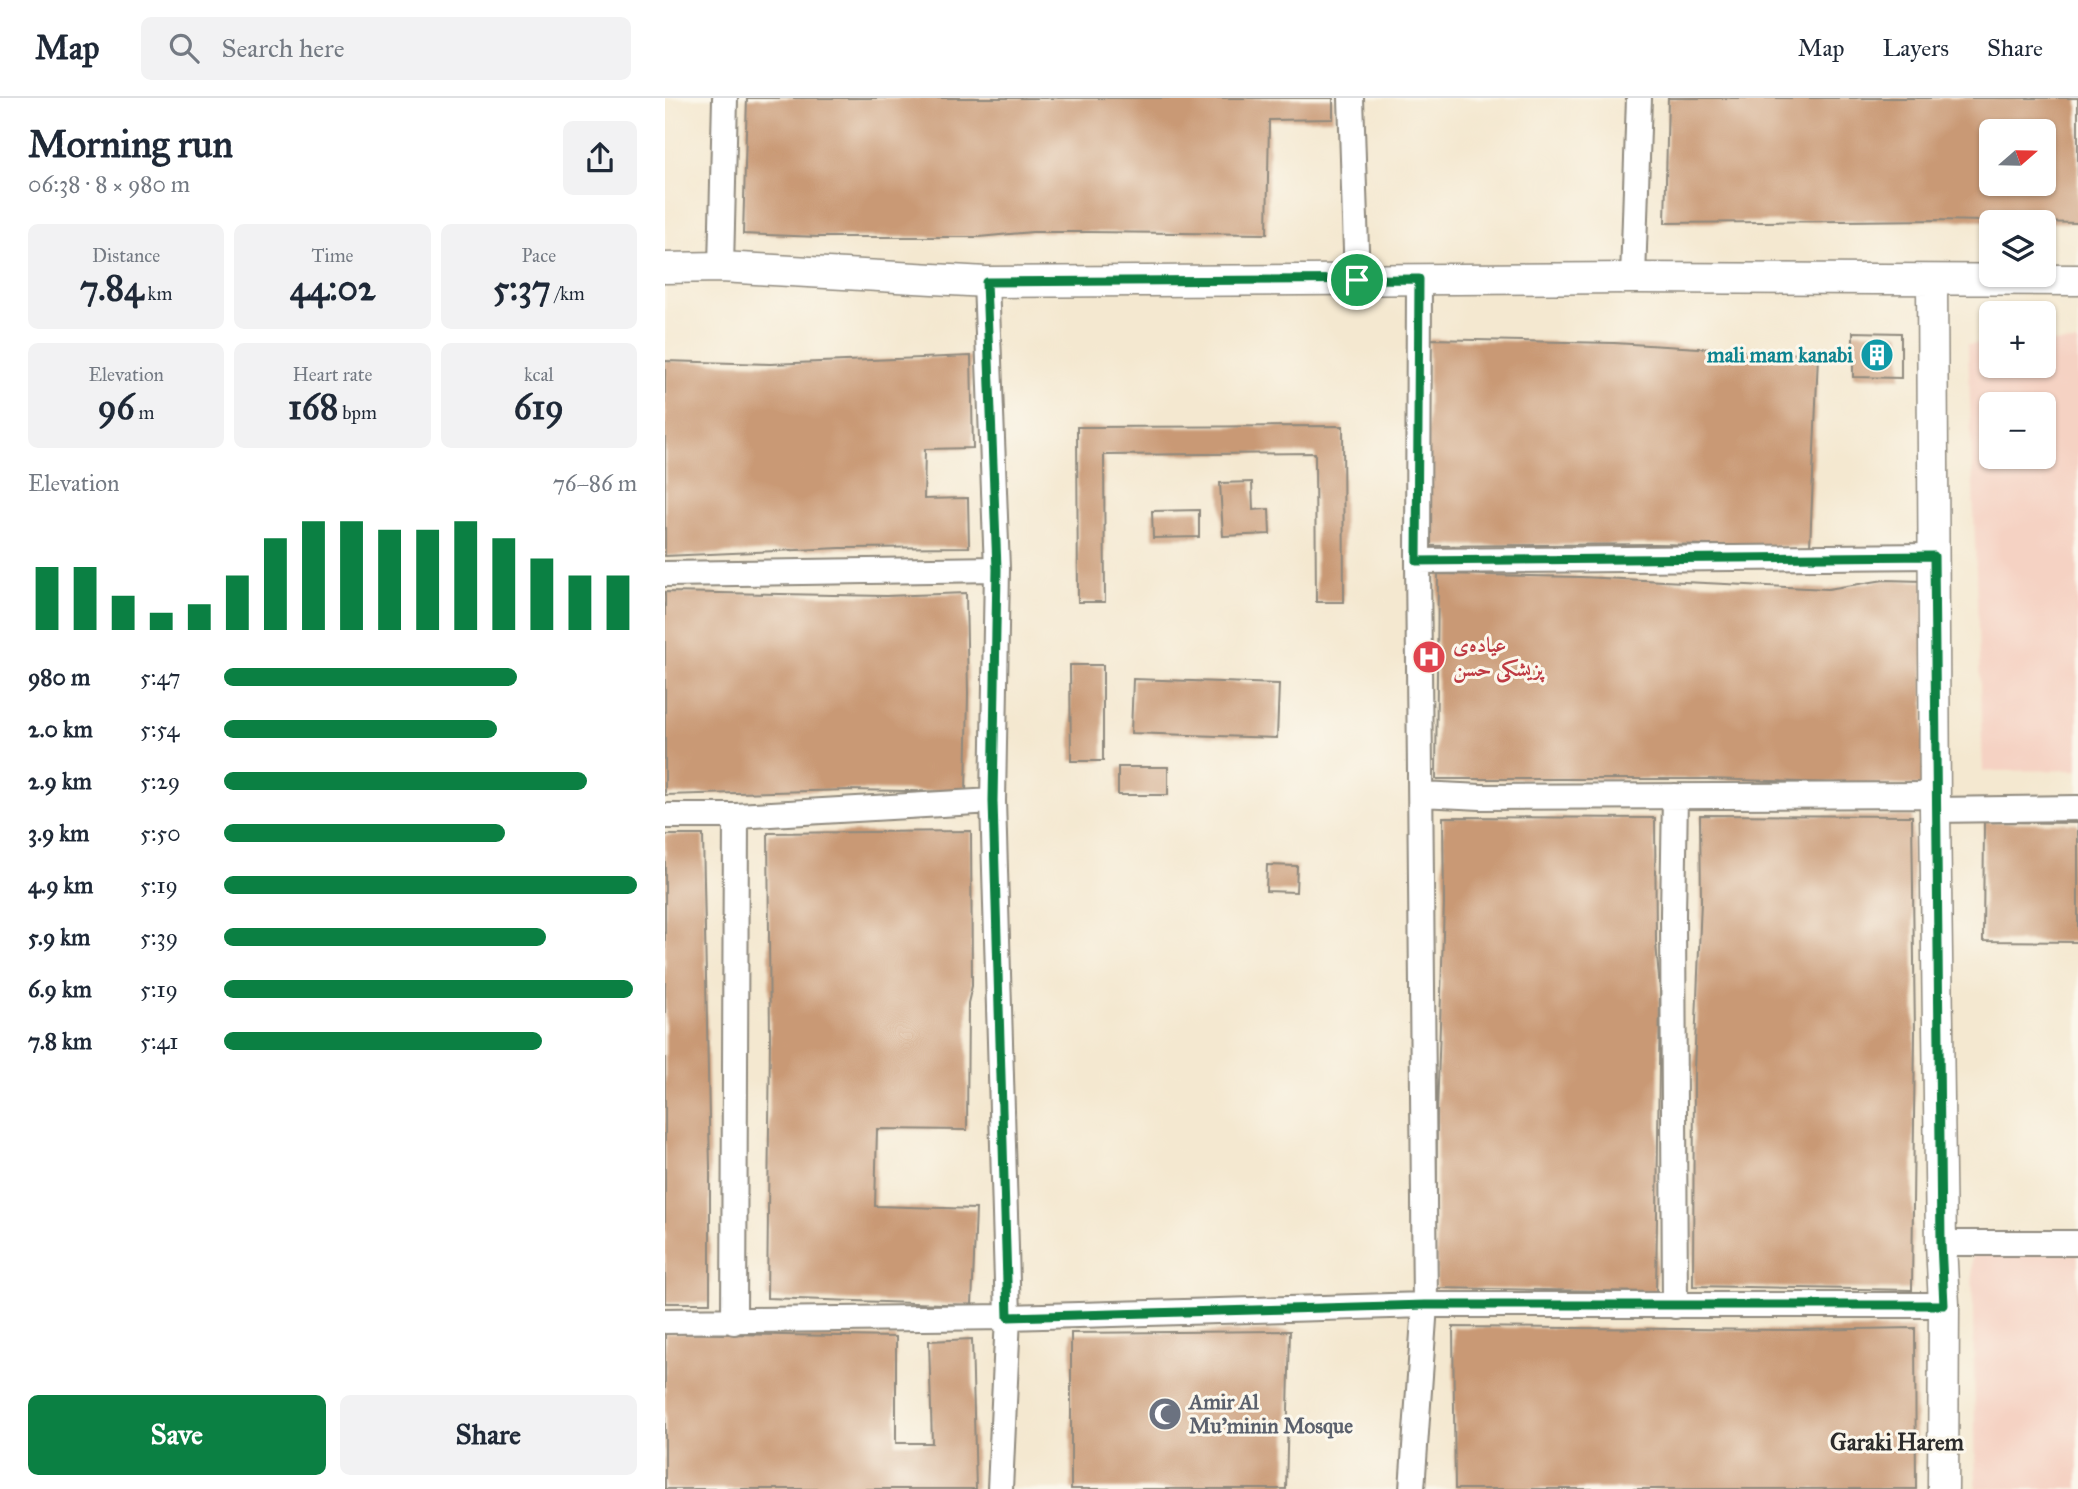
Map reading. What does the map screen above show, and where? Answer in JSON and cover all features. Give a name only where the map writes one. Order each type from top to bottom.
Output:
[{"type":"street","points":[[721,267],[725,98]]},
{"type":"street","points":[[1351,98],[1357,280]]},
{"type":"street","points":[[1633,278],[1639,98]]},
{"type":"street","points":[[665,268],[721,267],[986,282],[1633,278],[2078,280]]},
{"type":"street","points":[[1412,1489],[1425,1305],[1417,561],[1419,279]]},
{"type":"street","points":[[1932,281],[1935,803],[1944,1305],[1943,1489]]},
{"type":"street","points":[[986,282],[997,569],[993,801],[1008,1317],[1000,1489]]},
{"type":"street","points":[[1417,561],[1934,556]]},
{"type":"street","points":[[665,574],[997,569]]},
{"type":"street","points":[[1420,794],[1481,797],[1675,796],[2078,808]]},
{"type":"street","points":[[1675,796],[1675,1306]]},
{"type":"street","points":[[665,816],[736,816],[993,801]]},
{"type":"street","points":[[734,1322],[736,816]]},
{"type":"street","points":[[1941,1243],[2078,1243]]},
{"type":"street","points":[[665,1321],[1008,1317],[1425,1305],[1944,1305]]},
{"type":"shaded area","points":[[2078,342],[2078,770],[1983,771],[1968,344],[1979,344],[1979,378],[2056,378],[2056,343]]},
{"type":"shaded area","points":[[1972,1253],[2078,1253],[2078,1489],[1976,1489]]},
{"type":"building","points":[[747,98],[1333,98],[1333,119],[1269,120],[1267,234],[1032,232],[979,237],[820,237],[743,234]]},
{"type":"building","points":[[1668,98],[2078,98],[2078,223],[2056,223],[2056,210],[1979,210],[1979,221],[1665,223]]},
{"type":"building","name":"mali mam kanabi","points":[[1853,332],[1901,333],[1901,378],[1853,377]]},
{"type":"building","points":[[1429,339],[1614,343],[1818,355],[1810,547],[1655,544],[1426,546]]},
{"type":"building","points":[[971,356],[973,448],[925,449],[924,499],[968,498],[969,547],[841,548],[665,556],[665,361],[770,364]]},
{"type":"building","points":[[1343,426],[1344,602],[1316,602],[1315,453],[1104,455],[1105,602],[1078,602],[1077,427]]},
{"type":"building","points":[[1252,482],[1253,510],[1269,509],[1270,534],[1223,536],[1220,483]]},
{"type":"building","points":[[1199,510],[1199,537],[1153,538],[1152,511]]},
{"type":"building","points":[[1438,574],[1580,577],[1828,589],[1884,580],[1924,581],[1924,786],[1707,779],[1436,779]]},
{"type":"building","points":[[665,592],[886,596],[966,593],[966,792],[848,790],[665,795]]},
{"type":"building","points":[[1070,665],[1103,665],[1103,761],[1071,761]]},
{"type":"building","points":[[1133,679],[1279,684],[1277,738],[1131,733]]},
{"type":"building","points":[[1118,767],[1168,767],[1168,795],[1118,795]]},
{"type":"building","points":[[1700,815],[1912,816],[1915,1032],[1912,1290],[1693,1286],[1694,1070],[1701,901]]},
{"type":"building","points":[[1443,817],[1655,818],[1656,943],[1660,990],[1656,1292],[1436,1288],[1437,1115],[1444,904]]},
{"type":"building","points":[[1984,822],[2078,823],[2078,942],[1983,941]]},
{"type":"building","points":[[971,831],[972,986],[968,1003],[967,1130],[877,1129],[875,1206],[976,1209],[972,1305],[767,1298],[770,1039],[768,833]]},
{"type":"building","points":[[665,835],[703,835],[710,1303],[665,1303]]},
{"type":"building","points":[[1267,865],[1297,866],[1296,892],[1266,891]]},
{"type":"building","points":[[1453,1327],[1795,1330],[1915,1328],[1916,1489],[1455,1489]]},
{"type":"building","points":[[1290,1331],[1286,1489],[1071,1489],[1071,1333]]},
{"type":"building","points":[[665,1333],[896,1337],[896,1443],[932,1443],[929,1341],[972,1339],[976,1489],[665,1489]]},
{"type":"place","name":"mali mam kanabi","points":[[1877,355]]},
{"type":"place","name":"عیادەی پزیشکی حسن","points":[[1429,657]]},
{"type":"place","name":"Amir Al Mu'minin Mosque","points":[[1165,1414]]},
{"type":"district","name":"Garaki Harem","points":[[1897,1442]]},
{"type":"route","points":[[1419,279],[1417,561],[1934,556],[1935,810],[1944,1305],[1425,1305],[1008,1317],[993,801],[997,569],[986,282],[1357,280],[1419,279]]}]
